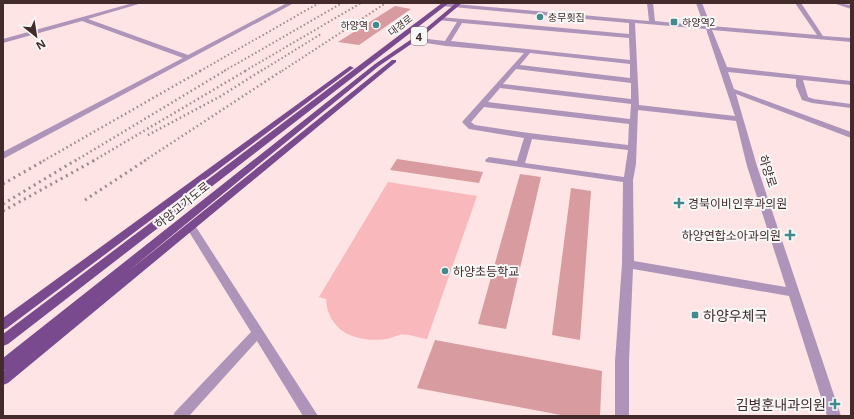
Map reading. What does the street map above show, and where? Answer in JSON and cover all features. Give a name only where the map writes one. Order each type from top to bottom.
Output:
[{"type":"main road","name":"대경로","points":[[372,64],[388,47],[445,4]]},
{"type":"main road","name":"대경로","points":[[372,64],[420,38],[457,5]]},
{"type":"main road","points":[[3,380],[420,38]]},
{"type":"main road","points":[[3,325],[331,81],[369,56],[388,47]]},
{"type":"main road","name":"하양고가도로","points":[[3,341],[372,64]]},
{"type":"main road","name":"하양고가도로","points":[[3,365],[372,64]]},
{"type":"street","points":[[3,41],[139,3]]},
{"type":"street","points":[[3,156],[291,3]]},
{"type":"street","points":[[650,3],[652,23]]},
{"type":"street","name":"하양로","points":[[699,3],[731,90],[750,159],[834,416]]},
{"type":"street","points":[[798,3],[821,37]]},
{"type":"street","points":[[838,3],[851,7]]},
{"type":"street","points":[[445,4],[632,22],[709,27],[851,40]]},
{"type":"street","points":[[517,26],[523,12]]},
{"type":"street","points":[[83,19],[187,57]]},
{"type":"street","points":[[440,19],[633,36]]},
{"type":"street","points":[[446,44],[461,20]]},
{"type":"street","points":[[622,416],[622,361],[628,264],[628,180],[632,148],[635,81],[632,22]]},
{"type":"street","points":[[420,38],[446,44],[634,62]]},
{"type":"street","points":[[528,52],[466,122],[472,127],[529,136],[632,148]]},
{"type":"street","points":[[515,67],[635,81]]},
{"type":"street","points":[[724,69],[851,83]]},
{"type":"street","points":[[799,77],[800,86],[805,98],[812,101],[851,106]]},
{"type":"street","points":[[498,86],[740,119]]},
{"type":"street","points":[[731,90],[851,135]]},
{"type":"street","points":[[481,104],[633,122]]},
{"type":"street","points":[[520,165],[529,136]]},
{"type":"street","points":[[489,160],[628,180]]},
{"type":"street","points":[[191,227],[311,416]]},
{"type":"street","points":[[628,264],[794,293]]},
{"type":"street","points":[[180,416],[258,332]]},
{"type":"shaded area","points":[[388,182],[477,196],[427,339],[406,335],[376,340],[355,337],[339,328],[332,320],[328,311],[326,299],[319,297]]},
{"type":"building","name":"하양역","points":[[395,6],[411,9],[359,45],[338,42]]},
{"type":"building","points":[[397,159],[483,172],[479,183],[390,170]]},
{"type":"building","points":[[520,174],[541,177],[506,329],[478,324]]},
{"type":"building","points":[[571,188],[591,191],[580,340],[552,335]]},
{"type":"building","points":[[435,340],[602,371],[600,416],[566,416],[417,388]]},
{"type":"railway","points":[[200,71],[319,3]]},
{"type":"railway","points":[[224,71],[342,3]]},
{"type":"railway","points":[[245,71],[361,3]]},
{"type":"railway","points":[[282,71],[386,3]]},
{"type":"railway","points":[[261,71],[321,34]]},
{"type":"railway","points":[[43,161],[202,70]]},
{"type":"railway","points":[[75,161],[226,70]]},
{"type":"railway","points":[[93,161],[247,70]]},
{"type":"railway","points":[[148,135],[221,96],[262,70]]},
{"type":"railway","points":[[144,161],[283,70]]},
{"type":"railway","points":[[3,184],[45,160]]},
{"type":"railway","points":[[3,204],[76,160]]},
{"type":"railway","points":[[3,211],[95,160]]},
{"type":"railway","points":[[85,200],[146,160]]},
{"type":"place","name":"충무횟집","points":[[540,17]]},
{"type":"place","name":"하양역2","points":[[674,22]]},
{"type":"place","name":"하양역","points":[[376,25]]},
{"type":"place","name":"경북이비인후과의원","points":[[679,203]]},
{"type":"place","name":"하양연합소아과의원","points":[[790,235]]},
{"type":"place","name":"하양초등학교","points":[[445,271]]},
{"type":"place","name":"하양우체국","points":[[695,315]]},
{"type":"place","name":"김병훈내과의원","points":[[835,404]]}]
